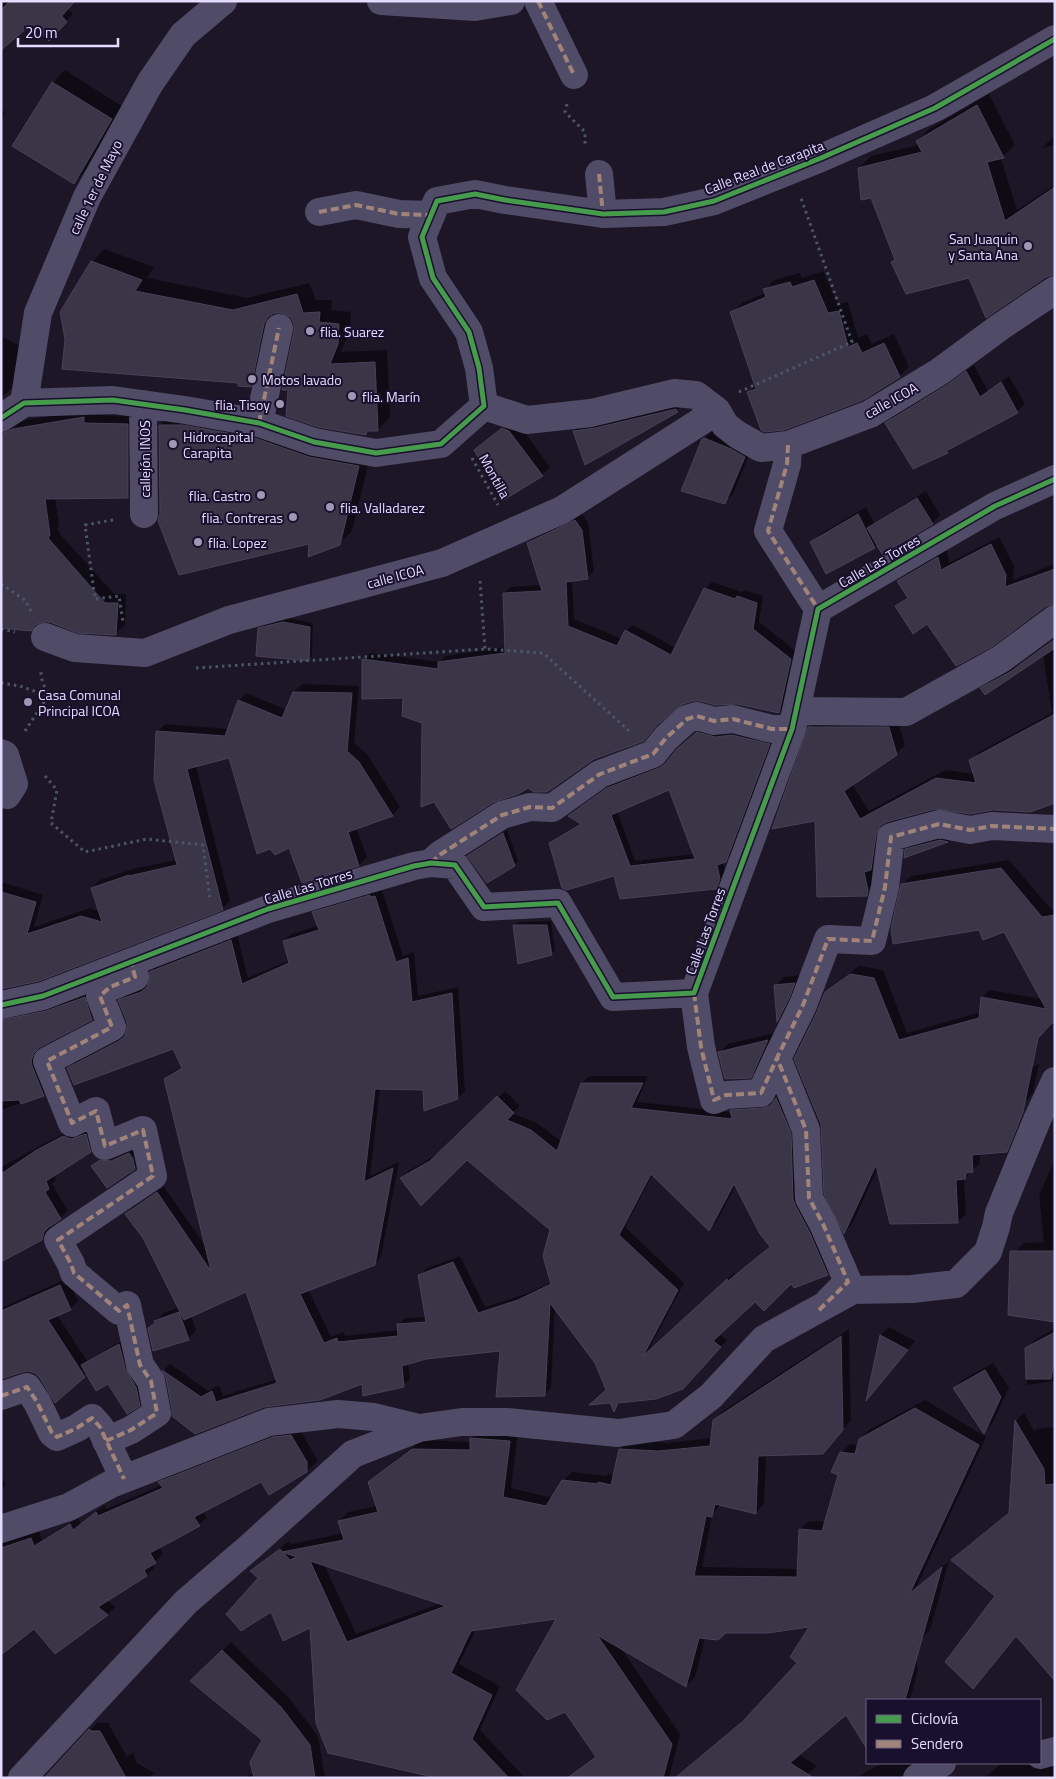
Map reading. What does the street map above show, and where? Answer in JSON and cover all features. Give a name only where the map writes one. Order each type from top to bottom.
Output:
[{"type":"street","name":"calle 1er de Mayo","points":[[24,403],[38,313],[87,197],[150,83],[183,35],[223,1]]},
{"type":"street","points":[[381,1],[475,7],[511,1]]},
{"type":"street","points":[[538,1],[574,74]]},
{"type":"street","name":"Calle Real de Carapita","points":[[484,406],[478,368],[469,332],[433,278],[422,237],[437,201],[475,194],[603,214],[664,212],[714,200],[821,158],[935,108],[1055,39]]},
{"type":"street","points":[[600,174],[603,214]]},
{"type":"street","points":[[319,212],[356,205],[398,214],[431,215]]},
{"type":"street","name":"calle ICOA","points":[[484,406],[527,420],[590,413],[674,393],[696,396],[713,408],[725,425],[761,448],[788,445],[870,414],[939,372],[1000,327],[1055,290]]},
{"type":"street","points":[[259,424],[279,328]]},
{"type":"street","points":[[1,418],[24,403],[112,400],[186,410],[259,424],[314,442],[376,452],[440,444],[484,406]]},
{"type":"street","name":"callejón INOS","points":[[143,404],[144,514]]},
{"type":"street","name":"calle ICOA","points":[[45,636],[75,648],[145,653],[229,620],[442,564],[562,510],[713,408]]},
{"type":"street","points":[[788,445],[787,464],[768,531],[818,609]]},
{"type":"street","name":"Calle Las Torres","points":[[1,1005],[43,996],[268,909],[414,866],[431,863],[455,865],[484,907],[558,903],[613,997],[694,993],[794,720],[818,609],[995,506],[1055,479]]},
{"type":"street","points":[[431,863],[441,854],[502,815],[530,808],[552,808],[600,774],[653,754],[666,738],[687,719],[697,716],[714,720],[733,719],[772,729],[794,720],[906,712],[1001,659],[1055,619]]},
{"type":"street","points":[[1,753],[5,755],[14,784],[7,796],[1,794]]},
{"type":"street","points":[[694,993],[701,1047],[714,1100],[726,1095],[761,1093],[803,1005],[828,939],[872,942],[885,887],[892,836],[939,824],[970,830],[992,826],[1055,829]]},
{"type":"street","points":[[106,1441],[131,1430],[157,1413],[156,1399],[151,1381],[140,1365],[127,1305],[119,1311],[74,1273],[72,1264],[58,1240],[154,1176],[143,1130],[105,1146],[96,1111],[72,1123],[47,1061],[112,1027],[100,996],[110,987],[135,977],[131,962]]},
{"type":"street","points":[[778,1058],[806,1130],[809,1198],[823,1224],[848,1282],[819,1310]]},
{"type":"street","points":[[22,1778],[186,1602],[353,1454],[419,1428],[462,1422],[507,1422],[618,1433],[674,1425],[711,1396],[764,1340],[852,1290],[912,1289],[956,1284],[988,1252],[996,1227],[998,1213],[1055,1081]]},
{"type":"street","points":[[1,1396],[28,1387],[38,1402],[52,1433],[57,1437],[77,1428],[92,1418],[100,1427],[124,1479]]},
{"type":"street","points":[[1,1529],[69,1507],[124,1479],[269,1422],[338,1414],[374,1417],[419,1428]]},
{"type":"street","points":[[1041,1755],[1055,1751]]},
{"type":"street","points":[[917,1778],[940,1764]]},
{"type":"path","points":[[574,74],[565,112],[585,132],[586,167],[600,174]]},
{"type":"path","points":[[713,408],[852,342],[805,210]]},
{"type":"path","points":[[128,652],[119,596],[95,599],[85,525],[144,514]]},
{"type":"path","points":[[478,548],[485,649]]},
{"type":"path","points":[[1,584],[25,600]]},
{"type":"path","points":[[45,636],[40,677],[48,696]]},
{"type":"path","points":[[192,669],[485,649],[543,653],[653,754]]},
{"type":"path","points":[[1,682],[20,686],[48,696]]},
{"type":"path","points":[[22,735],[48,696]]},
{"type":"path","points":[[40,770],[57,790],[51,823],[85,852],[147,839],[203,845],[213,930]]},
{"type":"building","points":[[10,1],[75,1],[62,16],[67,22],[49,41],[32,24],[1,50],[1,10]]},
{"type":"building","points":[[52,82],[112,119],[74,184],[12,146]]},
{"type":"building","points":[[977,105],[1004,158],[987,162],[1005,221],[1055,187],[1055,274],[1046,277],[986,318],[969,278],[906,294],[891,262],[895,260],[871,198],[861,200],[858,168],[922,152],[916,141]]},
{"type":"building","points":[[91,261],[142,280],[135,291],[233,310],[297,294],[303,313],[320,312],[319,322],[339,324],[338,344],[330,364],[375,362],[378,431],[367,431],[366,435],[318,427],[286,416],[288,390],[282,390],[294,323],[290,317],[282,313],[274,313],[268,317],[264,324],[251,387],[238,386],[238,383],[62,369],[65,339],[60,312]]},
{"type":"building","points":[[814,280],[828,313],[839,311],[848,347],[857,343],[862,353],[884,343],[900,377],[863,400],[784,430],[764,432],[761,430],[747,392],[756,389],[730,312],[766,297],[763,289],[790,282],[792,287]]},
{"type":"building","points":[[966,371],[980,397],[1001,382],[1018,413],[946,451],[948,453],[913,469],[885,423],[947,385]]},
{"type":"building","points":[[676,409],[678,412],[585,465],[573,431],[595,428]]},
{"type":"building","points":[[84,417],[84,423],[128,424],[128,498],[45,499],[50,535],[48,538],[105,603],[118,603],[116,635],[78,633],[50,622],[35,625],[31,631],[1,628],[1,434],[13,429]]},
{"type":"building","points":[[159,425],[183,425],[255,438],[309,457],[359,466],[340,545],[308,557],[309,544],[179,575],[158,521],[160,514]]},
{"type":"building","points":[[502,428],[509,431],[543,476],[502,501],[474,450]]},
{"type":"building","points":[[704,438],[745,457],[725,504],[681,491]]},
{"type":"building","points":[[917,498],[933,524],[882,554],[867,528]]},
{"type":"building","points":[[858,514],[875,548],[826,574],[810,542]]},
{"type":"building","points":[[575,520],[582,530],[588,579],[566,582],[568,626],[617,646],[625,630],[671,655],[704,588],[735,599],[737,596],[757,603],[753,629],[791,659],[779,713],[737,704],[715,705],[693,701],[683,704],[656,726],[644,741],[594,759],[547,792],[534,792],[528,788],[518,794],[494,802],[451,829],[434,802],[421,807],[422,723],[402,716],[403,698],[362,699],[362,659],[438,669],[438,662],[505,653],[503,593],[542,591],[527,543]]},
{"type":"building","points":[[991,544],[1006,575],[1005,587],[1055,569],[1055,604],[1046,606],[993,646],[956,666],[927,624],[913,634],[895,606],[908,598],[897,581],[938,557],[941,570]]},
{"type":"building","points":[[283,622],[310,627],[309,661],[256,656],[258,628]]},
{"type":"building","points":[[1055,639],[1055,648],[985,695],[980,688],[1010,672]]},
{"type":"building","points":[[293,692],[352,693],[347,751],[359,762],[393,816],[348,832],[359,866],[302,883],[289,848],[275,855],[270,849],[257,854],[229,758],[187,769],[223,910],[39,981],[1,989],[1,892],[36,902],[27,934],[81,916],[102,922],[91,888],[129,875],[177,865],[154,780],[156,731],[225,736],[238,700],[282,718]]},
{"type":"building","points":[[1055,714],[1055,803],[1030,812],[993,810],[970,814],[935,809],[886,822],[880,826],[876,835],[871,870],[864,872],[868,890],[867,896],[817,897],[815,821],[772,829],[808,727],[889,727],[897,755],[844,791],[860,819],[936,778],[976,783],[969,760]]},
{"type":"building","points":[[697,732],[715,737],[732,735],[770,744],[726,862],[717,865],[720,879],[716,889],[620,899],[614,876],[567,890],[562,888],[549,843],[581,824],[568,816],[607,788],[659,768],[665,764],[677,749]],"holes":[[[669,790],[695,859],[630,866],[611,815]]]},
{"type":"building","points":[[503,833],[515,866],[487,883],[467,856]]},
{"type":"building","points":[[940,840],[948,842],[904,858],[905,849]]},
{"type":"building","points":[[1001,868],[1042,917],[1055,915],[1055,1025],[1053,1022],[1038,1038],[1023,1112],[1007,1152],[972,1155],[973,1172],[966,1173],[965,1179],[956,1180],[958,1223],[890,1224],[876,1165],[844,1234],[824,1194],[821,1124],[794,1059],[825,992],[850,974],[874,978],[899,1040],[979,1018],[981,997],[1046,1009],[1004,932],[983,940],[979,930],[893,944],[891,928],[901,884]]},
{"type":"building","points":[[370,895],[370,897],[375,896],[396,962],[408,958],[412,1002],[452,993],[458,1099],[424,1111],[423,1090],[375,1089],[364,1182],[393,1168],[375,1265],[300,1294],[324,1343],[337,1338],[338,1342],[398,1336],[397,1324],[426,1322],[418,1275],[453,1262],[478,1313],[518,1300],[551,1284],[543,1256],[550,1230],[467,1160],[421,1206],[400,1178],[430,1161],[497,1096],[514,1113],[507,1120],[531,1130],[557,1151],[581,1083],[643,1083],[631,1108],[732,1119],[730,1110],[770,1106],[776,1098],[791,1133],[793,1199],[828,1275],[794,1288],[791,1284],[764,1311],[755,1302],[713,1341],[721,1347],[683,1389],[656,1399],[618,1403],[614,1412],[610,1403],[589,1405],[606,1390],[595,1363],[550,1303],[545,1396],[496,1397],[500,1351],[426,1359],[402,1366],[404,1387],[363,1396],[362,1384],[320,1400],[264,1407],[195,1434],[172,1416],[166,1378],[162,1370],[201,1397],[212,1391],[216,1402],[277,1383],[246,1292],[184,1320],[143,1238],[125,1214],[157,1192],[211,1271],[164,1079],[182,1068],[173,1049],[74,1085],[67,1068],[125,1036],[127,1022],[118,1000],[141,992],[147,987],[150,979],[149,972],[231,940],[242,984],[289,963],[283,941],[319,930],[312,912]],"holes":[[[651,1174],[709,1231],[734,1184],[760,1234],[770,1247],[728,1281],[727,1279],[643,1356],[678,1290],[619,1235]]]},
{"type":"building","points":[[513,925],[547,925],[552,955],[518,964]]},
{"type":"building","points":[[795,983],[789,999],[777,1022],[774,985]]},
{"type":"building","points":[[85,997],[92,1020],[40,1047],[34,1053],[31,1060],[44,1096],[21,1104],[19,1100],[1,1101],[1,1020],[46,1011]]},
{"type":"building","points":[[768,1040],[751,1078],[725,1079],[718,1052]]},
{"type":"building","points":[[86,1134],[91,1152],[46,1181],[49,1189],[45,1192],[61,1219],[44,1232],[42,1240],[1,1262],[1,1174],[35,1151],[63,1136],[71,1139]]},
{"type":"building","points":[[129,1153],[133,1159],[135,1169],[107,1188],[91,1166],[100,1160],[111,1161]]},
{"type":"building","points":[[1010,1251],[1055,1251],[1055,1322],[1008,1315]]},
{"type":"building","points":[[60,1285],[71,1310],[48,1320],[85,1377],[55,1403],[35,1373],[22,1372],[1,1379],[1,1311]]},
{"type":"building","points":[[179,1312],[189,1340],[153,1351],[148,1328],[155,1323],[154,1321]]},
{"type":"building","points":[[1055,1332],[1055,1356],[1051,1379],[1026,1379],[1025,1348]]},
{"type":"building","points":[[880,1335],[908,1350],[866,1401]]},
{"type":"building","points":[[841,1336],[843,1430],[823,1454],[758,1456],[756,1514],[715,1504],[712,1517],[706,1516],[694,1576],[797,1577],[799,1529],[822,1531],[838,1475],[831,1472],[840,1452],[855,1454],[859,1439],[915,1408],[979,1445],[910,1593],[942,1567],[905,1699],[866,1699],[866,1747],[846,1715],[790,1763],[814,1778],[675,1778],[743,1721],[797,1663],[790,1657],[809,1627],[768,1633],[726,1633],[718,1640],[699,1638],[686,1687],[597,1635],[672,1744],[663,1778],[567,1778],[596,1757],[565,1712],[547,1720],[516,1690],[556,1619],[471,1631],[451,1673],[492,1695],[472,1739],[509,1778],[437,1778],[328,1753],[316,1723],[310,1628],[283,1641],[271,1612],[241,1631],[226,1614],[258,1578],[250,1571],[280,1549],[283,1552],[344,1540],[338,1521],[378,1512],[368,1482],[412,1449],[470,1450],[470,1438],[510,1441],[503,1497],[546,1506],[562,1480],[598,1484],[598,1482],[611,1485],[619,1449],[659,1451],[710,1446],[713,1420]],"holes":[[[283,1552],[297,1557],[290,1560]],[[310,1561],[446,1606],[347,1642]]]},
{"type":"building","points":[[119,1344],[125,1368],[136,1387],[140,1406],[127,1414],[108,1384],[96,1391],[81,1365]]},
{"type":"building","points":[[985,1370],[1001,1397],[984,1434],[953,1388]]},
{"type":"building","points":[[1015,1420],[1044,1469],[1045,1485],[1055,1484],[1055,1681],[1016,1636],[973,1689],[945,1662],[995,1596],[951,1560],[1009,1513]]},
{"type":"building","points":[[291,1435],[307,1462],[307,1472],[269,1495],[261,1482],[194,1517],[200,1526],[150,1553],[156,1563],[144,1570],[147,1576],[98,1607],[108,1615],[55,1654],[34,1629],[1,1655],[1,1548],[31,1538],[34,1546],[70,1524],[73,1530],[96,1512],[98,1516],[163,1488],[158,1482],[273,1437]]},
{"type":"building","points":[[222,1650],[281,1707],[310,1745],[315,1778],[254,1778],[250,1762],[262,1740],[190,1681]]},
{"type":"building","points":[[89,1729],[91,1731],[100,1731],[126,1778],[44,1778]]},
{"type":"marked path","points":[[538,1],[574,75]]},
{"type":"marked path","points":[[599,174],[603,214]]},
{"type":"marked path","points":[[319,212],[356,205],[399,214],[431,215]]},
{"type":"marked path","points":[[259,423],[279,328]]},
{"type":"marked path","points":[[788,445],[787,464],[768,531],[818,609]]},
{"type":"marked path","points":[[431,863],[441,854],[502,815],[530,807],[552,808],[600,774],[653,754],[666,738],[687,719],[697,716],[714,721],[733,719],[772,729],[792,729]]},
{"type":"marked path","points":[[819,1310],[848,1282],[823,1224],[809,1198],[806,1130],[777,1058],[803,1005],[828,939],[872,941],[885,887],[891,837],[939,824],[970,830],[992,826],[1055,829]]},
{"type":"marked path","points":[[106,1441],[131,1430],[157,1413],[151,1381],[140,1365],[127,1305],[119,1311],[74,1273],[58,1240],[153,1176],[143,1130],[105,1146],[96,1111],[72,1123],[47,1061],[112,1027],[100,996],[110,987],[135,977],[131,961]]},
{"type":"marked path","points":[[694,993],[701,1047],[714,1100],[726,1095],[761,1093],[777,1058]]},
{"type":"marked path","points":[[1,1396],[27,1387],[37,1402],[52,1433],[57,1437],[77,1428],[92,1418],[100,1427],[124,1479]]},
{"type":"cycle path","points":[[1,418],[24,403],[113,400],[259,423],[314,442],[376,453],[441,444],[484,406],[479,368],[469,332],[433,278],[422,237],[437,201],[475,194],[603,214],[664,212],[714,201],[821,158],[935,108],[1055,39]]},
{"type":"cycle path","points":[[1,1005],[43,996],[268,909],[414,866],[431,863],[455,865],[484,907],[558,903],[613,997],[694,993],[792,729],[818,609],[995,506],[1055,479]]},
{"type":"place","name":"San Juaquin y Santa Ana","points":[[1028,246]]},
{"type":"place","name":"flia. Suarez","points":[[310,331]]},
{"type":"place","name":"Motos lavado","points":[[252,379]]},
{"type":"place","name":"flia. Marín","points":[[352,396]]},
{"type":"place","name":"flia. Tisoy","points":[[280,404]]},
{"type":"place","name":"Hidrocapital Carapita","points":[[173,444]]},
{"type":"place","name":"flia. Castro","points":[[261,495]]},
{"type":"place","name":"flia. Valladarez","points":[[330,507]]},
{"type":"place","name":"flia. Contreras","points":[[293,517]]},
{"type":"place","name":"flia. Lopez","points":[[198,542]]},
{"type":"place","name":"Casa Comunal Principal ICOA","points":[[28,702]]}]
